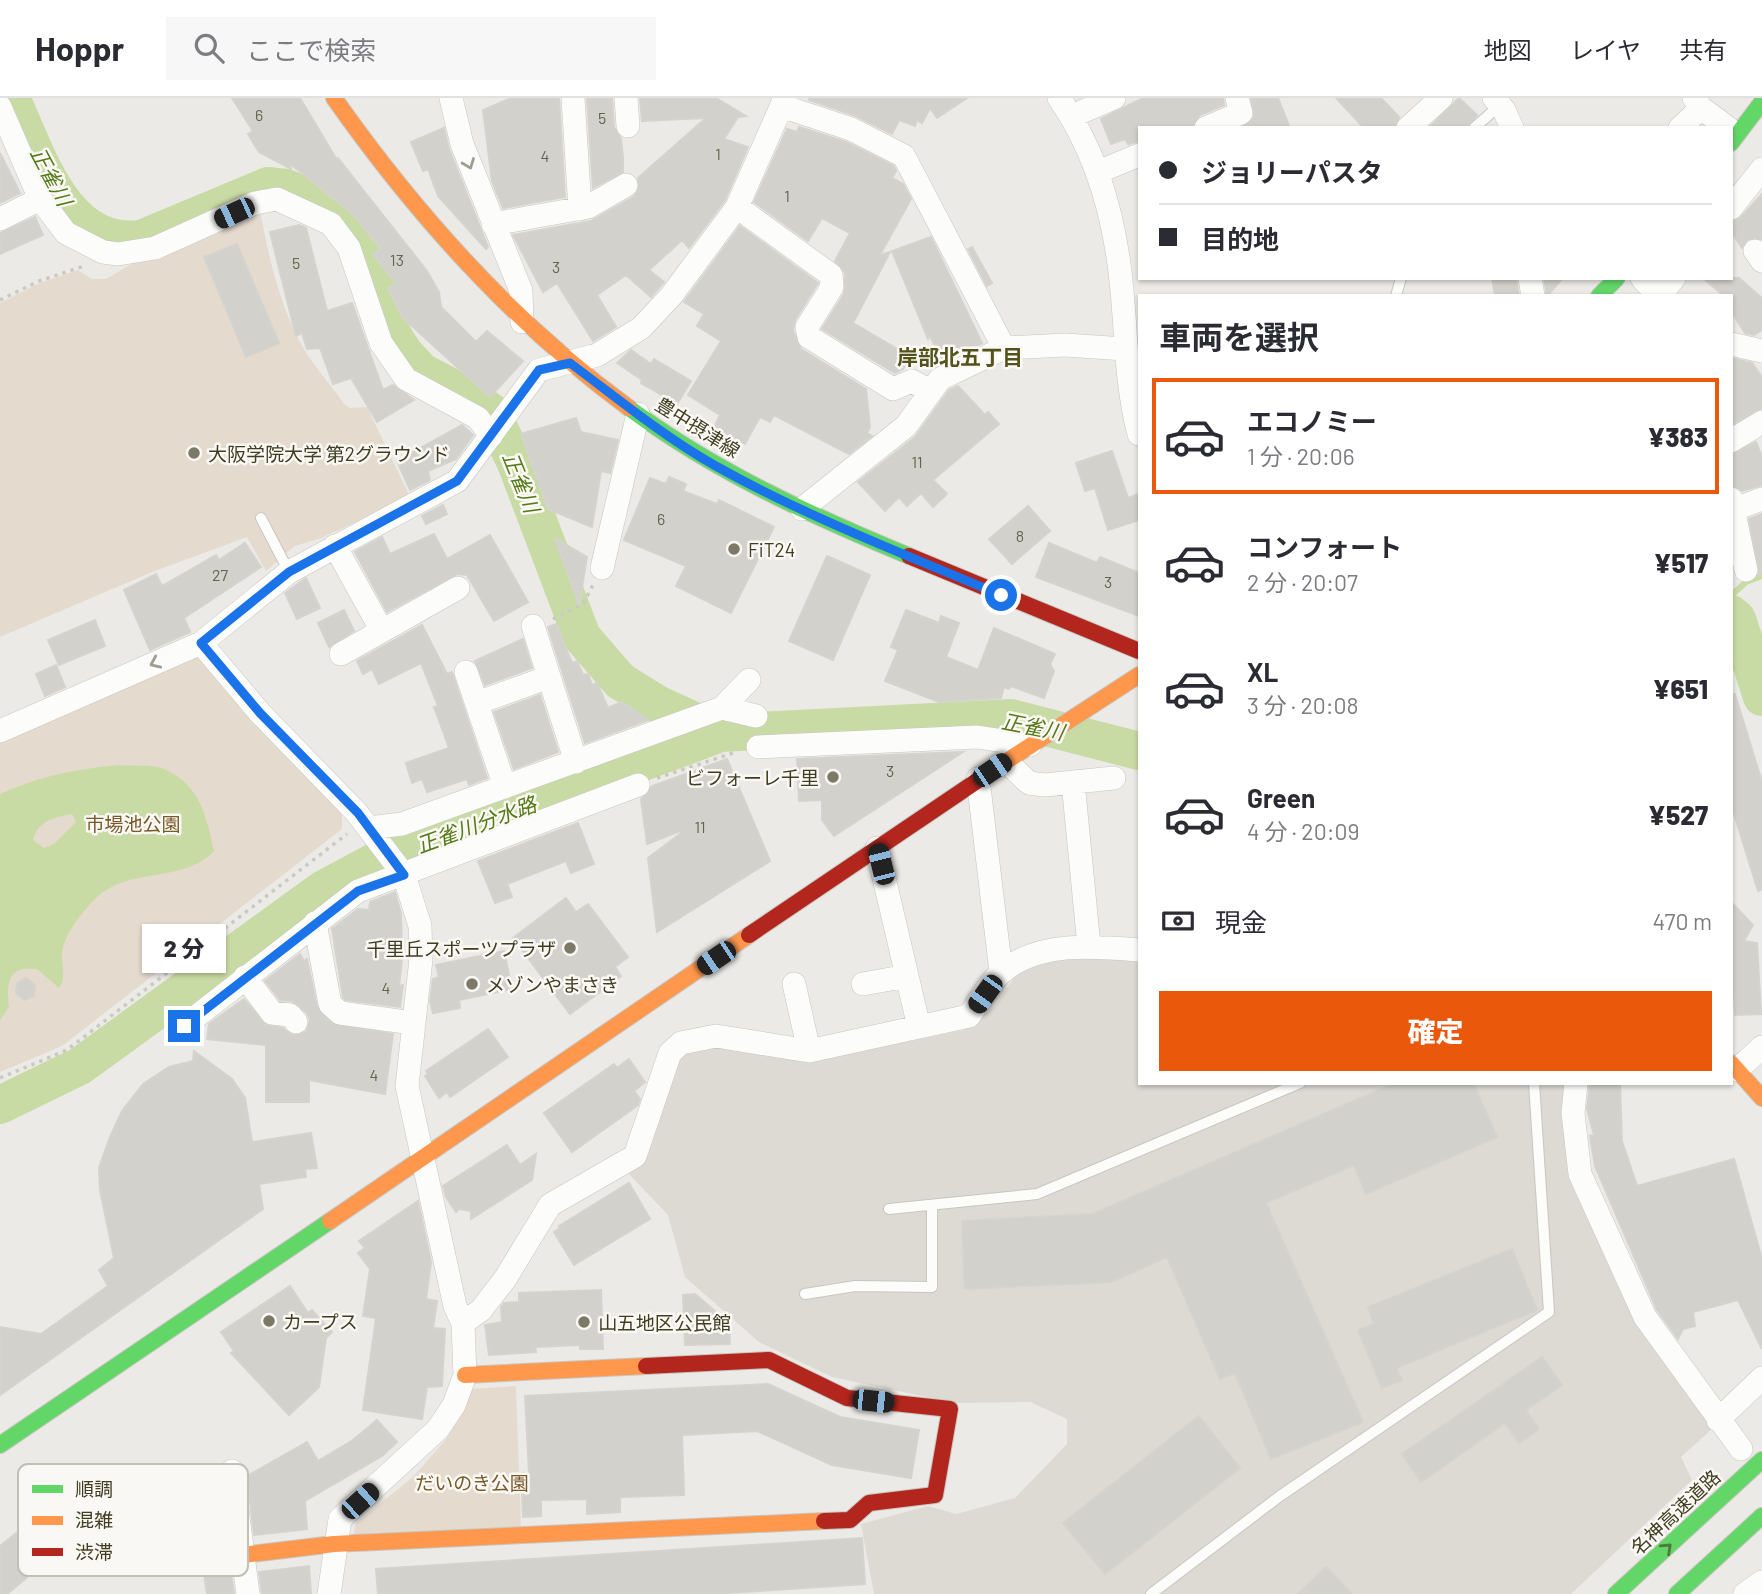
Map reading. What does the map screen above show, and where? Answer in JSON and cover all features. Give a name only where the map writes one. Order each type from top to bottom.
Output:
[{"type":"main road","name":"豊中摂津線","points":[[334,98],[364,143],[431,228],[523,322],[570,363],[638,414],[713,464],[802,509],[1138,651]]},
{"type":"main road","points":[[1733,133],[1762,102]]},
{"type":"main road","points":[[1601,294],[1614,280]]},
{"type":"main road","points":[[0,1444],[423,1160],[978,779],[1138,676]]},
{"type":"main road","points":[[1734,1067],[1762,1098]]},
{"type":"main road","points":[[248,1554],[334,1544],[850,1520],[869,1503],[935,1495],[950,1409],[847,1398],[769,1360],[465,1375]]},
{"type":"main road","name":"名神高速道路","points":[[1616,1594],[1762,1460]]},
{"type":"main road","points":[[1677,1594],[1762,1516]]},
{"type":"street","points":[[451,98],[462,145],[520,291],[523,322]]},
{"type":"street","points":[[573,98],[580,209]]},
{"type":"street","points":[[626,98],[628,126]]},
{"type":"street","points":[[1114,98],[1065,107],[1098,172],[1119,262],[1130,399],[1138,430]]},
{"type":"street","points":[[1214,126],[1241,113],[1237,98]]},
{"type":"street","points":[[1410,126],[1441,98]]},
{"type":"street","points":[[0,731],[201,643],[289,572],[448,488],[465,472],[539,370],[597,355],[641,328],[671,296],[737,207],[783,102],[851,129],[904,156],[1004,348]]},
{"type":"street","points":[[1681,126],[1698,103],[1723,126]]},
{"type":"street","points":[[1502,110],[1520,126]]},
{"type":"street","points":[[2,117],[40,199],[66,233],[103,252],[128,254],[155,248],[255,203],[277,199],[295,205],[331,224],[349,248],[381,343],[406,379],[478,418],[491,436]]},
{"type":"street","points":[[1098,172],[1138,155]]},
{"type":"street","points":[[1733,205],[1762,169]]},
{"type":"street","points":[[492,223],[580,209],[626,185]]},
{"type":"street","points":[[0,219],[40,199]]},
{"type":"street","points":[[737,207],[831,275],[832,287],[807,327],[809,337],[893,388],[912,381],[930,391]]},
{"type":"street","points":[[1644,280],[1658,294]]},
{"type":"street","points":[[1662,294],[1672,280]]},
{"type":"street","points":[[1733,344],[1762,351]]},
{"type":"street","points":[[802,509],[906,426],[940,379],[1004,348],[1065,345],[1125,349]]},
{"type":"street","points":[[601,568],[638,414]]},
{"type":"street","points":[[1733,440],[1762,422]]},
{"type":"street","points":[[1746,570],[1733,504],[1762,499]]},
{"type":"street","points":[[335,546],[382,631]]},
{"type":"street","points":[[341,654],[458,588]]},
{"type":"street","points":[[533,626],[576,762]]},
{"type":"street","points":[[201,643],[260,713],[358,813],[401,870],[420,926],[421,959],[407,1087],[455,1306],[463,1323],[465,1375],[454,1405],[438,1429],[340,1519],[334,1544],[329,1594]]},
{"type":"street","points":[[466,672],[505,787]]},
{"type":"street","points":[[477,703],[549,677]]},
{"type":"street","points":[[375,835],[722,708],[749,680]]},
{"type":"street","points":[[722,708],[756,716]]},
{"type":"street","points":[[758,747],[977,737],[1030,745]]},
{"type":"street","points":[[1006,761],[1028,783],[1114,778]]},
{"type":"street","points":[[978,779],[1001,972]]},
{"type":"street","points":[[1073,782],[1089,946]]},
{"type":"street","points":[[184,1026],[358,891],[401,870],[638,785]]},
{"type":"street","points":[[877,848],[919,1027]]},
{"type":"street","points":[[315,923],[330,1004],[340,1013],[413,1023]]},
{"type":"street","points":[[463,1323],[481,1310],[501,1285],[550,1205],[635,1156],[642,1142],[670,1053],[681,1042],[716,1036],[809,1051],[969,1016],[1001,972],[1037,953],[1089,946],[1138,950]]},
{"type":"street","points":[[863,984],[907,975]]},
{"type":"street","points":[[245,977],[272,1013],[290,1016],[296,1022]]},
{"type":"street","points":[[794,985],[809,1051]]},
{"type":"street","points":[[1734,1067],[1762,1046]]},
{"type":"street","points":[[1576,1085],[1573,1113],[1580,1174],[1645,1317],[1741,1449]]},
{"type":"street","points":[[1718,1420],[1762,1378]]},
{"type":"street","points":[[246,1576],[248,1594]]},
{"type":"street","points":[[1745,1594],[1762,1582]]},
{"type":"lane","points":[[1477,126],[1502,110]]},
{"type":"lane","points":[[261,518],[289,572]]},
{"type":"lane","points":[[889,1209],[932,1207],[1037,1194],[1295,1085]]},
{"type":"lane","points":[[1151,1594],[1280,1496],[1549,1312],[1534,1085]]},
{"type":"lane","points":[[805,1294],[855,1286],[932,1287],[932,1207]]},
{"type":"path","points":[[0,300],[39,281],[82,268],[103,252]]},
{"type":"path","points":[[555,618],[583,604]]},
{"type":"path","points":[[638,785],[718,756],[758,747]]},
{"type":"path","points":[[0,1078],[66,1049],[348,832],[375,835]]},
{"type":"shaded area","points":[[119,765],[154,766],[176,775],[186,784],[200,803],[214,851],[187,868],[124,882],[96,898],[67,937],[62,952],[63,975],[59,988],[37,969],[20,970],[9,983],[9,1007],[0,1020],[0,794],[44,778]],"holes":[[[72,814],[76,822],[54,844],[44,848],[33,840],[39,828],[54,819]]]},
{"type":"shaded area","points":[[1085,956],[1138,959],[1138,1085],[1566,1085],[1575,1181],[1713,1428],[1681,1457],[1692,1480],[1571,1594],[874,1594],[861,1524],[928,1506],[956,1514],[1015,1498],[1067,1444],[1067,1419],[1030,1402],[955,1403],[832,1377],[759,1342],[685,1277],[668,1215],[629,1174],[645,1160],[674,1065],[694,1048],[724,1047],[807,1062],[964,1030],[995,1006],[1015,976],[1038,963]]},
{"type":"green space","name":"大阪学院大学 第2グラウンド","points":[[260,211],[276,283],[296,335],[344,404],[350,408],[367,407],[410,497],[321,538],[295,546],[266,571],[247,537],[152,572],[0,637],[0,303],[40,283],[78,270],[92,279],[106,279],[133,263],[183,248]]},
{"type":"green space","name":"市場池公園","points":[[196,650],[342,809],[342,829],[62,1046],[0,1072],[0,738]]},
{"type":"green space","name":"だいのき公園","points":[[516,1386],[521,1528],[353,1537],[356,1523],[413,1477],[448,1437],[472,1389]]},
{"type":"building","points":[[232,98],[300,98],[337,160],[338,158],[427,271],[439,292],[441,307],[476,342],[487,331],[523,361],[490,397],[403,318],[388,288],[396,284],[373,254],[381,249],[354,215],[289,163],[291,169],[259,152],[248,134],[253,131]]},
{"type":"building","points":[[511,98],[559,98],[565,197],[503,208],[492,181],[483,110]]},
{"type":"building","points":[[587,98],[612,98],[614,127],[621,138],[623,158],[623,172],[593,188]]},
{"type":"building","points":[[640,98],[716,98],[746,116],[738,117],[724,139],[748,147],[725,200],[689,248],[682,240],[649,270],[664,282],[651,297],[626,275],[597,295],[616,327],[593,341],[557,283],[543,292],[513,235],[591,221],[633,197],[638,191],[638,178],[706,118],[642,121]]},
{"type":"building","points":[[967,98],[937,118],[930,108],[922,123],[917,120],[915,126],[899,120],[892,134],[856,116],[809,100]]},
{"type":"building","points":[[1143,98],[1223,98],[1224,105],[1200,115],[1193,126],[1138,126],[1138,141],[1128,144],[1125,139],[1111,144],[1101,119]]},
{"type":"building","points":[[1251,98],[1278,98],[1289,126],[1244,126],[1254,117]]},
{"type":"building","points":[[1336,98],[1381,98],[1399,117],[1395,126],[1362,126]]},
{"type":"building","points":[[1459,98],[1477,115],[1468,126],[1431,126]]},
{"type":"building","points":[[799,127],[846,142],[894,166],[896,171],[892,178],[903,184],[911,199],[880,255],[890,252],[853,323],[911,357],[903,369],[895,373],[822,329],[844,294],[845,273],[835,261],[850,233],[822,218],[808,241],[754,202],[787,129],[797,132]]},
{"type":"building","points":[[444,128],[449,149],[488,247],[486,249],[438,196],[428,169],[423,171],[411,142]]},
{"type":"building","points":[[0,153],[20,193],[0,203]]},
{"type":"building","points":[[1762,194],[1762,239],[1748,239],[1742,248],[1733,234],[1733,221],[1741,217]]},
{"type":"building","points":[[35,217],[43,235],[0,254],[0,233]]},
{"type":"building","points":[[299,225],[306,228],[327,311],[352,303],[383,390],[393,385],[414,400],[377,422],[351,378],[333,384],[320,348],[307,349],[302,333],[296,336],[270,232]]},
{"type":"building","points":[[740,226],[818,283],[795,320],[793,330],[801,349],[866,389],[870,427],[867,433],[872,436],[849,454],[774,415],[770,422],[760,417],[745,444],[714,427],[720,415],[688,395],[721,341],[697,326],[704,314],[684,302]]},
{"type":"building","points":[[931,237],[982,343],[943,362],[930,336],[928,339],[892,251]]},
{"type":"building","points":[[237,244],[279,343],[246,357],[204,257]]},
{"type":"building","points":[[972,247],[992,283],[987,286],[968,249]]},
{"type":"building","points":[[1739,278],[1762,298],[1762,330],[1754,335],[1745,333],[1733,314],[1733,294],[1722,294],[1705,280]]},
{"type":"building","points":[[1492,280],[1516,280],[1519,294],[1495,294]]},
{"type":"building","points":[[1544,280],[1561,280],[1549,294]]},
{"type":"building","points":[[631,350],[651,364],[654,359],[691,381],[677,404],[641,383],[642,380],[617,363]]},
{"type":"building","points":[[1733,358],[1752,363],[1762,377],[1762,408],[1733,424]]},
{"type":"building","points":[[958,386],[985,415],[988,412],[999,424],[933,480],[947,494],[933,507],[921,493],[907,506],[899,497],[885,511],[858,482],[915,437],[949,390]]},
{"type":"building","points":[[576,418],[581,432],[618,440],[610,473],[601,471],[592,527],[548,509],[521,434]]},
{"type":"building","points":[[462,425],[473,435],[456,459],[428,471],[430,480],[410,490],[397,461]]},
{"type":"building","points":[[1756,442],[1762,457],[1762,485],[1742,491],[1733,486],[1733,454]]},
{"type":"building","points":[[1112,451],[1128,498],[1138,494],[1138,520],[1108,530],[1095,488],[1085,491],[1076,463]]},
{"type":"building","points":[[669,477],[686,484],[683,491],[717,504],[719,500],[774,527],[731,613],[676,586],[686,566],[624,540],[650,478],[666,484]]},
{"type":"building","points":[[443,505],[447,514],[426,524],[422,516]]},
{"type":"building","points":[[1028,506],[1050,531],[1012,564],[989,539]]},
{"type":"building","points":[[1762,514],[1762,573],[1759,574],[1749,519]]},
{"type":"building","points":[[434,534],[447,559],[490,535],[528,602],[494,621],[467,575],[457,574],[387,612],[355,552],[382,537],[390,554]]},
{"type":"building","points":[[555,538],[587,557],[579,605]]},
{"type":"building","points":[[245,543],[261,567],[184,618],[190,632],[150,650],[124,590],[156,574],[162,586],[216,555],[219,560]]},
{"type":"building","points":[[1049,543],[1097,563],[1100,557],[1138,573],[1138,616],[1036,577]]},
{"type":"building","points":[[827,556],[870,575],[833,660],[789,641]]},
{"type":"building","points":[[306,578],[320,608],[297,619],[285,593]]},
{"type":"building","points":[[344,610],[354,631],[329,647],[318,623]]},
{"type":"building","points":[[906,610],[939,623],[941,616],[959,623],[946,657],[978,670],[994,628],[1055,654],[1050,664],[1054,671],[1044,698],[1011,686],[1009,689],[1004,687],[1001,698],[939,702],[885,681],[898,650],[891,647]]},
{"type":"building","points":[[95,620],[105,646],[59,665],[48,640]]},
{"type":"building","points":[[556,624],[572,663],[577,661],[583,675],[588,674],[592,685],[597,683],[608,708],[622,702],[648,720],[585,743],[548,627]]},
{"type":"building","points":[[422,625],[447,674],[452,672],[487,778],[469,785],[467,779],[427,792],[422,779],[412,783],[406,763],[449,748],[434,707],[438,706],[421,663],[379,684],[372,669],[363,674],[357,661]]},
{"type":"building","points":[[523,639],[532,668],[485,685],[475,661]]},
{"type":"building","points":[[56,665],[65,687],[45,696],[36,674]]},
{"type":"building","points":[[1733,694],[1762,782],[1762,890],[1758,891],[1733,810]]},
{"type":"building","points":[[540,695],[558,752],[514,769],[494,712]]},
{"type":"building","points":[[963,752],[834,836],[822,820],[822,800],[799,801],[797,759]]},
{"type":"building","points":[[727,759],[770,861],[657,932],[648,858],[681,833],[680,831],[647,844],[641,799],[652,786]]},
{"type":"building","points":[[578,823],[594,864],[571,873],[566,861],[507,884],[512,897],[495,903],[478,861]]},
{"type":"building","points":[[395,892],[401,914],[402,960],[399,986],[403,985],[400,1007],[346,1000],[343,997],[332,929],[358,909],[369,910],[370,902]]},
{"type":"building","name":"千里丘スポーツプラザ","points":[[566,898],[576,912],[588,904],[628,957],[615,967],[621,976],[570,1014],[549,986],[561,978],[546,982],[513,938]]},
{"type":"building","points":[[1733,904],[1753,925],[1744,941],[1757,943],[1761,1014],[1735,1015]]},
{"type":"building","name":"メゾンやまさき","points":[[504,951],[512,989],[459,1000],[460,1008],[433,1013],[430,1001],[433,979],[439,977],[436,965]]},
{"type":"building","points":[[300,954],[304,961],[307,959],[317,1007],[331,1023],[393,1034],[385,1094],[309,1080],[309,1102],[266,1102],[266,1045],[207,1039],[209,1024],[244,999],[266,1025],[283,1028],[292,1035],[306,1032],[310,1020],[307,1013],[292,1001],[280,1000],[265,981]]},
{"type":"building","points":[[26,978],[35,985],[34,996],[24,1000],[16,993],[17,983]]},
{"type":"building","points":[[488,1029],[508,1057],[450,1097],[447,1092],[439,1098],[425,1076],[428,1074],[426,1071]]},
{"type":"building","points":[[194,1051],[232,1079],[245,1098],[252,1142],[311,1133],[317,1168],[305,1169],[306,1177],[259,1184],[263,1209],[0,1395],[0,1327],[41,1334],[108,1286],[99,1270],[114,1258],[100,1190],[99,1168],[110,1137],[122,1111],[143,1084],[169,1067],[193,1061]]},
{"type":"building","points":[[629,1059],[645,1082],[634,1091],[640,1099],[638,1105],[572,1152],[544,1113],[614,1064],[617,1068]]},
{"type":"building","points":[[1390,1085],[1474,1085],[1497,1137],[1366,1194],[1354,1165],[1266,1203],[1363,1422],[1271,1459],[1235,1373],[1220,1379],[1167,1257],[1111,1282],[965,1289],[962,1221],[1093,1214]]},
{"type":"building","points":[[1590,1085],[1620,1085],[1622,1141],[1637,1186],[1734,1159],[1762,1259],[1762,1349],[1738,1300],[1693,1312],[1695,1326],[1683,1329],[1678,1339],[1657,1310],[1595,1166],[1590,1136],[1594,1135],[1587,1109]]},
{"type":"building","points":[[507,1145],[520,1165],[536,1154],[532,1180],[471,1219],[471,1211],[459,1209],[456,1212],[446,1197],[443,1186]]},
{"type":"building","points":[[629,1183],[650,1219],[574,1265],[554,1232],[559,1226]]},
{"type":"building","points":[[418,1201],[431,1262],[426,1299],[437,1301],[433,1328],[445,1329],[442,1386],[427,1387],[422,1419],[363,1410],[376,1318],[363,1316],[370,1269],[358,1253],[365,1248],[359,1241]]},
{"type":"building","points":[[1512,1249],[1537,1310],[1396,1368],[1402,1380],[1382,1388],[1358,1330],[1374,1324],[1368,1307]]},
{"type":"building","points":[[290,1286],[308,1313],[312,1310],[332,1332],[326,1338],[319,1387],[289,1415],[231,1353],[234,1351],[221,1332]]},
{"type":"building","points":[[601,1290],[603,1349],[580,1349],[580,1345],[535,1347],[536,1352],[489,1355],[485,1325],[502,1322],[501,1307],[504,1303],[519,1302],[519,1293]]},
{"type":"building","points":[[695,1294],[729,1323],[730,1344],[685,1345],[683,1295]]},
{"type":"building","points":[[1542,1357],[1562,1385],[1526,1410],[1539,1429],[1519,1443],[1505,1423],[1421,1482],[1402,1454]]},
{"type":"building","points":[[768,1384],[840,1417],[919,1430],[911,1478],[832,1465],[757,1431],[682,1435],[684,1495],[620,1497],[620,1512],[587,1514],[587,1499],[541,1500],[541,1516],[523,1517],[521,1473],[529,1473],[525,1396]]},
{"type":"building","points":[[1199,1416],[1240,1468],[1105,1574],[1063,1523]]},
{"type":"building","points":[[377,1420],[397,1442],[382,1456],[305,1501],[307,1529],[254,1535],[248,1475],[307,1442],[318,1461],[353,1440]]},
{"type":"building","points":[[18,1532],[18,1576],[29,1576],[7,1594],[0,1594],[0,1546]]},
{"type":"building","points":[[862,1538],[865,1584],[713,1594],[378,1594],[376,1569]]},
{"type":"building","points":[[309,1566],[311,1594],[262,1594],[259,1572]]},
{"type":"building","points":[[1326,1567],[1352,1594],[1298,1594]]},
{"type":"building","points":[[204,1576],[231,1576],[234,1594],[207,1594]]},
{"type":"waterway","name":"正雀川","points":[[11,98],[43,170],[57,193],[73,213],[92,229],[114,238],[141,239],[268,186],[286,188],[305,195],[351,229],[370,262],[392,334],[404,353],[422,372],[474,399],[491,412],[516,463],[582,637],[620,681],[657,704],[721,733],[1011,718],[1138,751]]},
{"type":"waterway","points":[[1734,593],[1746,582],[1762,576]]},
{"type":"waterway","name":"正雀川","points":[[1733,616],[1737,619],[1762,697]]},
{"type":"waterway","name":"正雀川分水路","points":[[0,1105],[80,1066],[322,890],[376,861],[721,733]]},
{"type":"traffic: fast","points":[[1733,140],[1762,102]]},
{"type":"traffic: fast","points":[[1601,294],[1615,280]]},
{"type":"traffic: fast","points":[[629,408],[696,452],[764,491],[909,556]]},
{"type":"traffic: fast","points":[[0,1445],[330,1221]]},
{"type":"traffic: fast","points":[[1616,1594],[1762,1460]]},
{"type":"traffic: fast","points":[[1677,1594],[1762,1516]]},
{"type":"traffic: slow","points":[[334,98],[399,184],[469,265],[545,340],[629,408]]},
{"type":"traffic: slow","points":[[996,768],[1138,676]]},
{"type":"traffic: slow","points":[[330,1221],[749,935]]},
{"type":"traffic: slow","points":[[1733,1065],[1762,1098]]},
{"type":"traffic: slow","points":[[465,1375],[646,1366]]},
{"type":"traffic: slow","points":[[248,1554],[334,1544],[824,1521]]},
{"type":"traffic: jam","points":[[909,556],[1138,651]]},
{"type":"traffic: jam","points":[[749,935],[996,768]]},
{"type":"traffic: jam","points":[[646,1366],[769,1360],[847,1398],[950,1409],[935,1495],[869,1503],[850,1520],[824,1521]]},
{"type":"place","name":"大阪学院大学 第2グラウンド","points":[[194,453]]},
{"type":"place","name":"FiT24","points":[[734,549]]},
{"type":"place","name":"ビフォーレ千里","points":[[833,777]]},
{"type":"place","name":"千里丘スポーツプラザ","points":[[570,948]]},
{"type":"place","name":"メゾンやまさき","points":[[472,984]]},
{"type":"place","name":"カープス","points":[[269,1321]]},
{"type":"place","name":"山五地区公民館","points":[[584,1322]]},
{"type":"district","name":"岸部北五丁目","points":[[960,356]]},
{"type":"route","points":[[184,1026],[358,891],[404,875],[382,841],[358,813],[260,713],[201,643],[289,572],[457,481],[539,370],[570,363],[638,414],[713,464],[858,535],[1001,595]]}]
